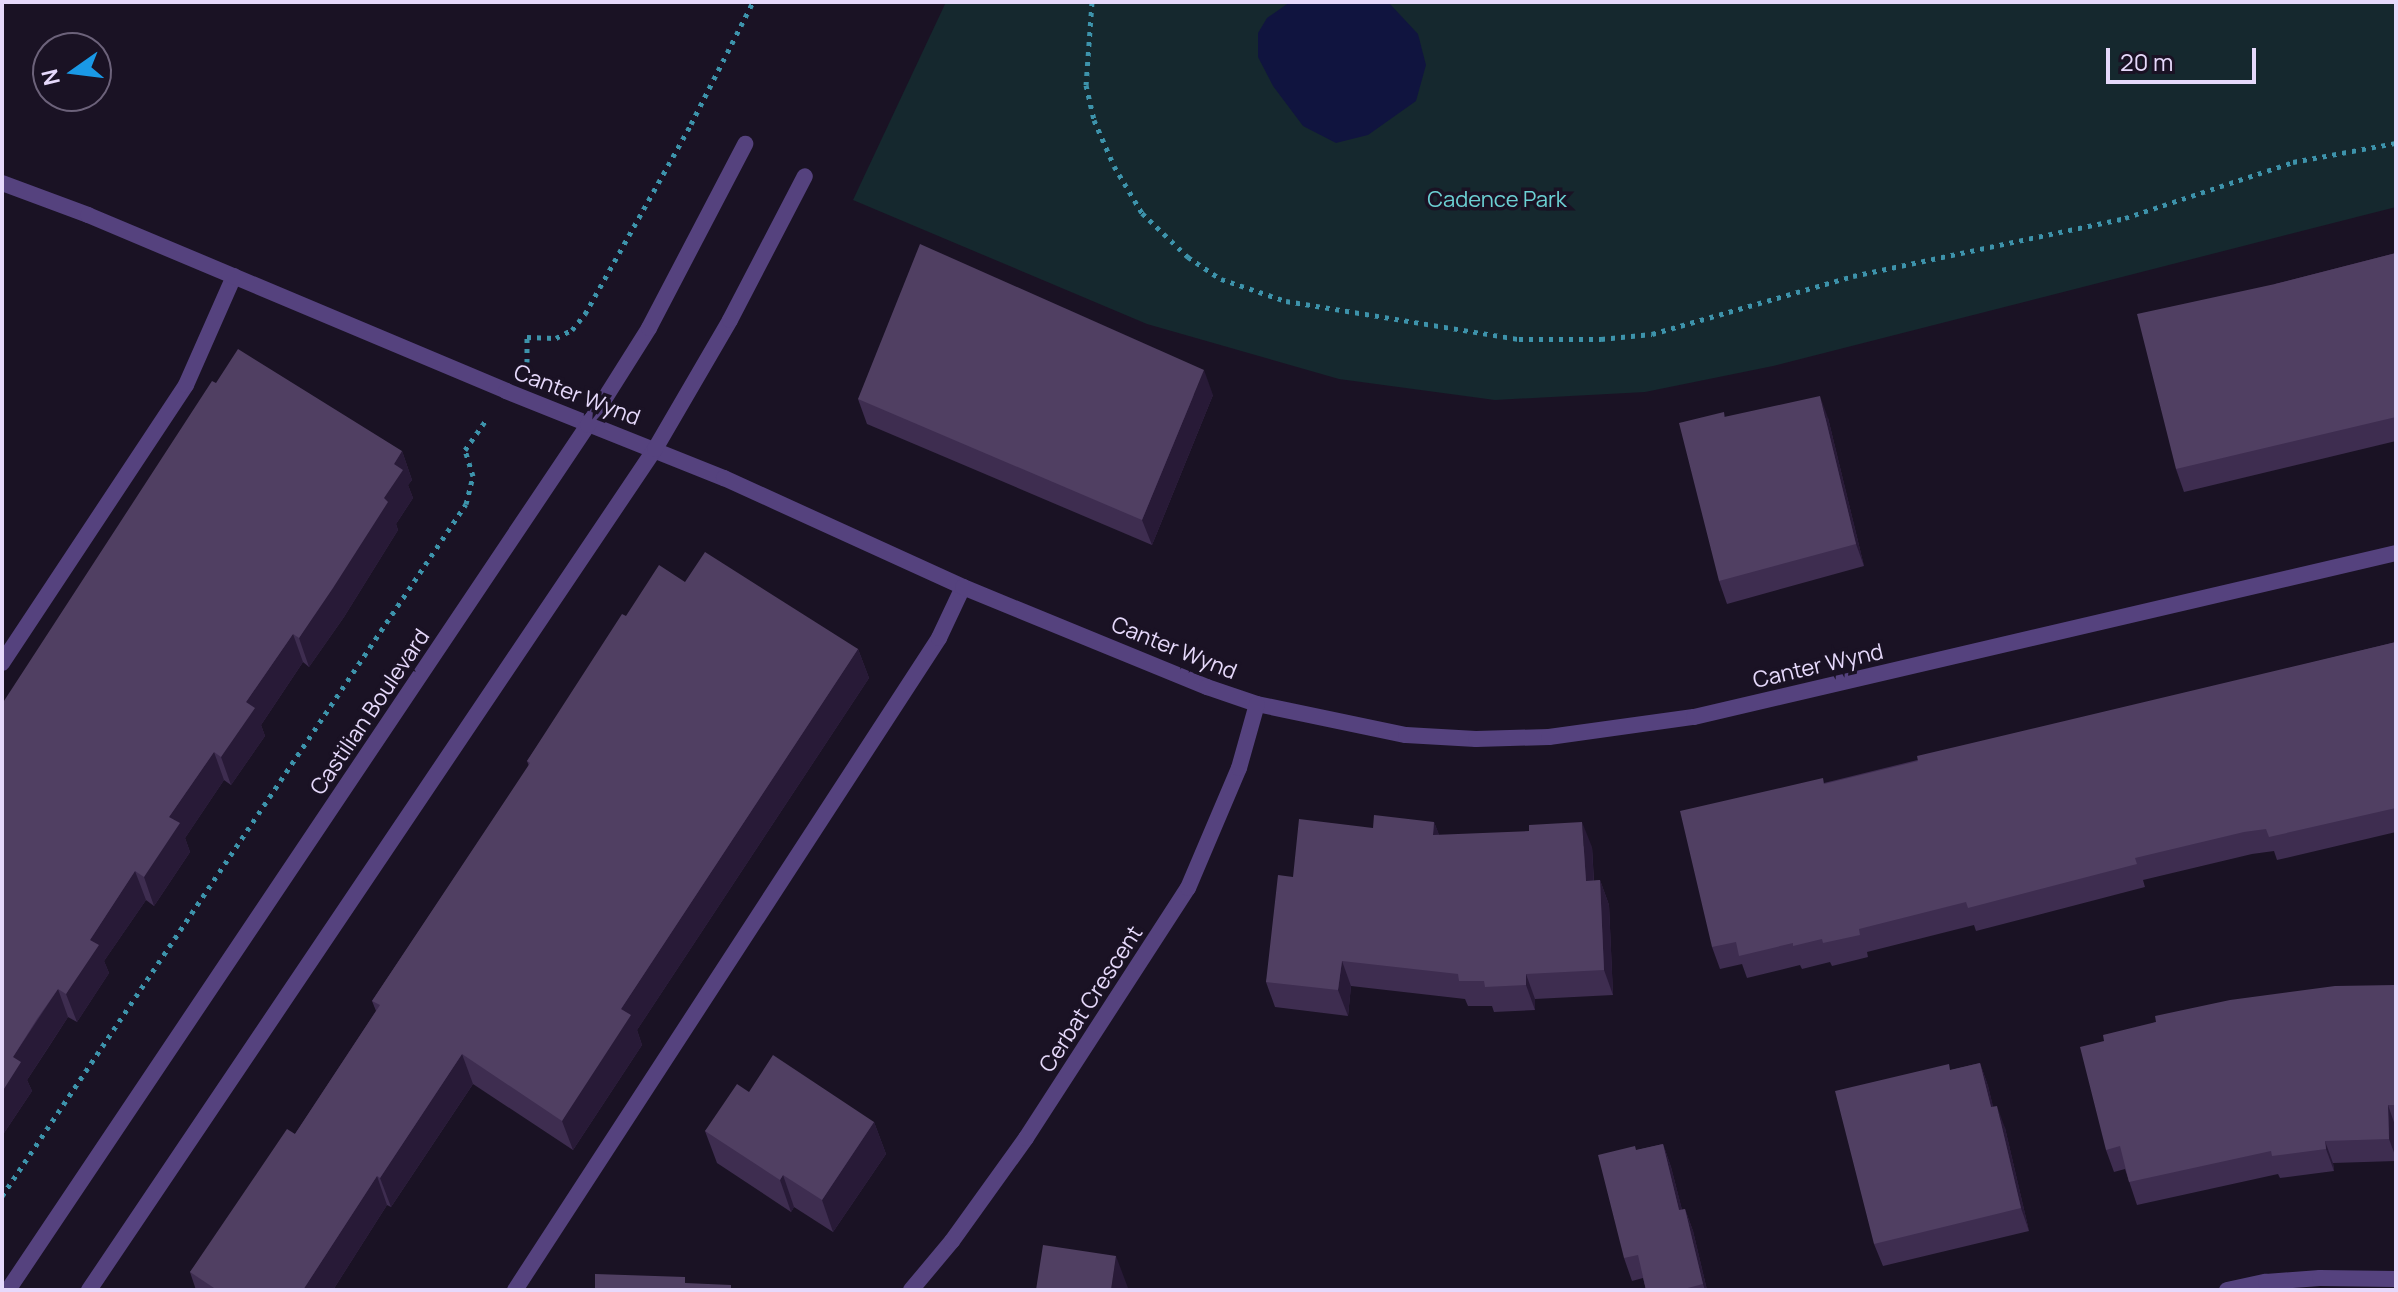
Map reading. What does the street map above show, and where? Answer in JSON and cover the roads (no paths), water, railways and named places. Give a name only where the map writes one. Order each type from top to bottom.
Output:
[{"type":"street","name":"Castilian Boulevard","points":[[8,1290],[588,425],[649,328],[745,144]]},
{"type":"street","points":[[89,1290],[655,449],[730,320],[805,176]]},
{"type":"street","name":"Canter Wynd","points":[[2,183],[234,276],[588,425],[655,449],[963,587],[1257,704],[1406,735],[1476,739],[1619,729],[1694,717],[2396,553]]},
{"type":"street","points":[[2,663],[179,397],[234,276]]},
{"type":"street","points":[[515,1290],[939,638],[963,587]]},
{"type":"street","name":"Cerbat Crescent","points":[[911,1290],[952,1241],[1026,1138],[1188,888],[1239,768],[1257,704]]},
{"type":"street","points":[[2227,1290],[2266,1282],[2320,1278],[2396,1279]]},
{"type":"park label","name":"Cadence Park","points":[[1497,200]]}]
